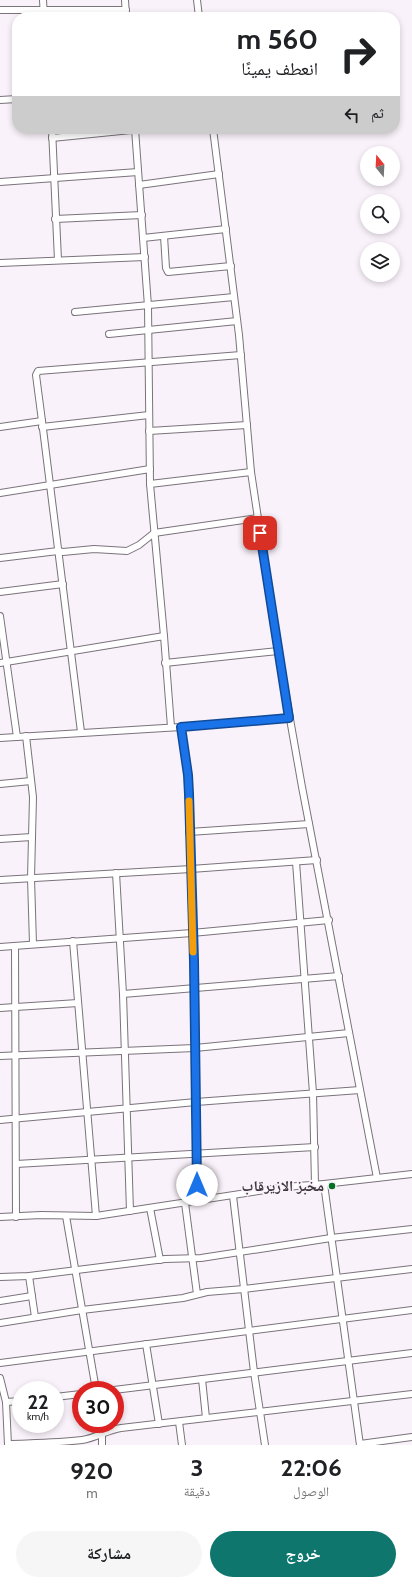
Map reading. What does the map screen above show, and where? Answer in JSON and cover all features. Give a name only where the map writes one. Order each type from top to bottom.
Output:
[{"type":"street","points":[[43,0],[44,12]]},
{"type":"street","points":[[85,12],[126,10],[125,0]]},
{"type":"street","points":[[197,0],[198,12]]},
{"type":"street","points":[[0,10],[22,12]]},
{"type":"street","points":[[0,100],[12,99]]},
{"type":"street","points":[[52,134],[58,260]]},
{"type":"street","points":[[52,138],[90,134]]},
{"type":"street","points":[[137,134],[138,172],[149,331],[150,484],[171,727]]},
{"type":"street","points":[[214,134],[241,355],[251,472],[278,651],[289,718],[378,1178]]},
{"type":"street","points":[[0,182],[138,172]]},
{"type":"street","points":[[139,185],[219,174]]},
{"type":"street","points":[[55,219],[142,215]]},
{"type":"street","points":[[143,238],[226,229]]},
{"type":"street","points":[[164,236],[166,268],[168,272],[231,266]]},
{"type":"street","points":[[0,263],[145,257]]},
{"type":"street","points":[[75,312],[148,306],[234,296]]},
{"type":"street","points":[[109,334],[237,321]]},
{"type":"street","points":[[81,732],[36,375],[38,371],[241,355]]},
{"type":"street","points":[[0,427],[149,415]]},
{"type":"street","points":[[149,432],[247,425]]},
{"type":"street","points":[[0,493],[150,469]]},
{"type":"street","points":[[150,484],[251,472]]},
{"type":"street","points":[[0,558],[58,551],[64,552],[94,549],[127,551],[139,545],[154,533],[258,518]]},
{"type":"street","points":[[0,592],[63,584]]},
{"type":"street","points":[[0,616],[3,663],[17,737]]},
{"type":"street","points":[[3,663],[164,636]]},
{"type":"street","points":[[166,663],[278,651]]},
{"type":"street","points":[[0,738],[181,727],[289,718]]},
{"type":"street","points":[[181,727],[188,775],[194,988],[197,1201]]},
{"type":"street","points":[[26,736],[33,797],[30,878],[33,944]]},
{"type":"street","points":[[0,784],[31,781]]},
{"type":"street","points":[[189,832],[310,824]]},
{"type":"street","points":[[0,839],[32,837]]},
{"type":"street","points":[[0,880],[317,860]]},
{"type":"street","points":[[296,862],[313,1093],[315,1185]]},
{"type":"street","points":[[116,873],[123,994],[130,1211]]},
{"type":"street","points":[[0,947],[192,933],[329,920]]},
{"type":"street","points":[[73,941],[90,1159],[96,1216]]},
{"type":"street","points":[[15,946],[16,1217]]},
{"type":"street","points":[[123,994],[339,976]]},
{"type":"street","points":[[0,1008],[78,1002]]},
{"type":"street","points":[[0,1056],[195,1048],[349,1033]]},
{"type":"street","points":[[0,1120],[196,1102],[360,1090]]},
{"type":"street","points":[[16,1164],[315,1147]]},
{"type":"street","points":[[1,1218],[96,1216],[285,1187],[412,1174]]},
{"type":"street","points":[[324,1184],[360,1445],[412,1437]]},
{"type":"street","points":[[233,1196],[254,1372],[266,1445]]},
{"type":"street","points":[[185,1203],[197,1294]]},
{"type":"street","points":[[150,1208],[160,1260]]},
{"type":"street","points":[[66,1216],[94,1381]]},
{"type":"street","points":[[0,1277],[29,1276],[76,1269],[160,1260],[192,1259],[331,1238],[412,1229]]},
{"type":"street","points":[[0,1323],[82,1310],[183,1298],[221,1290],[244,1289],[412,1269]]},
{"type":"street","points":[[29,1276],[35,1317]]},
{"type":"street","points":[[0,1301],[32,1296]]},
{"type":"street","points":[[0,1363],[412,1310]]},
{"type":"street","points":[[146,1344],[159,1424]]},
{"type":"street","points":[[124,1389],[412,1353]]},
{"type":"street","points":[[0,1378],[6,1402],[8,1445],[83,1440],[103,1433],[102,1445]]},
{"type":"street","points":[[202,1379],[206,1418]]},
{"type":"street","points":[[124,1428],[412,1394]]},
{"type":"street","points":[[6,1402],[12,1402]]},
{"type":"street","points":[[179,1422],[182,1445]]},
{"type":"slow traffic","points":[[189,801],[193,952]]},
{"type":"place","name":"مخبز الازيرقاب","points":[[332,1186]]},
{"type":"route","points":[[197,1185],[194,961],[189,794],[188,775],[181,727],[289,718],[260,533]]}]
